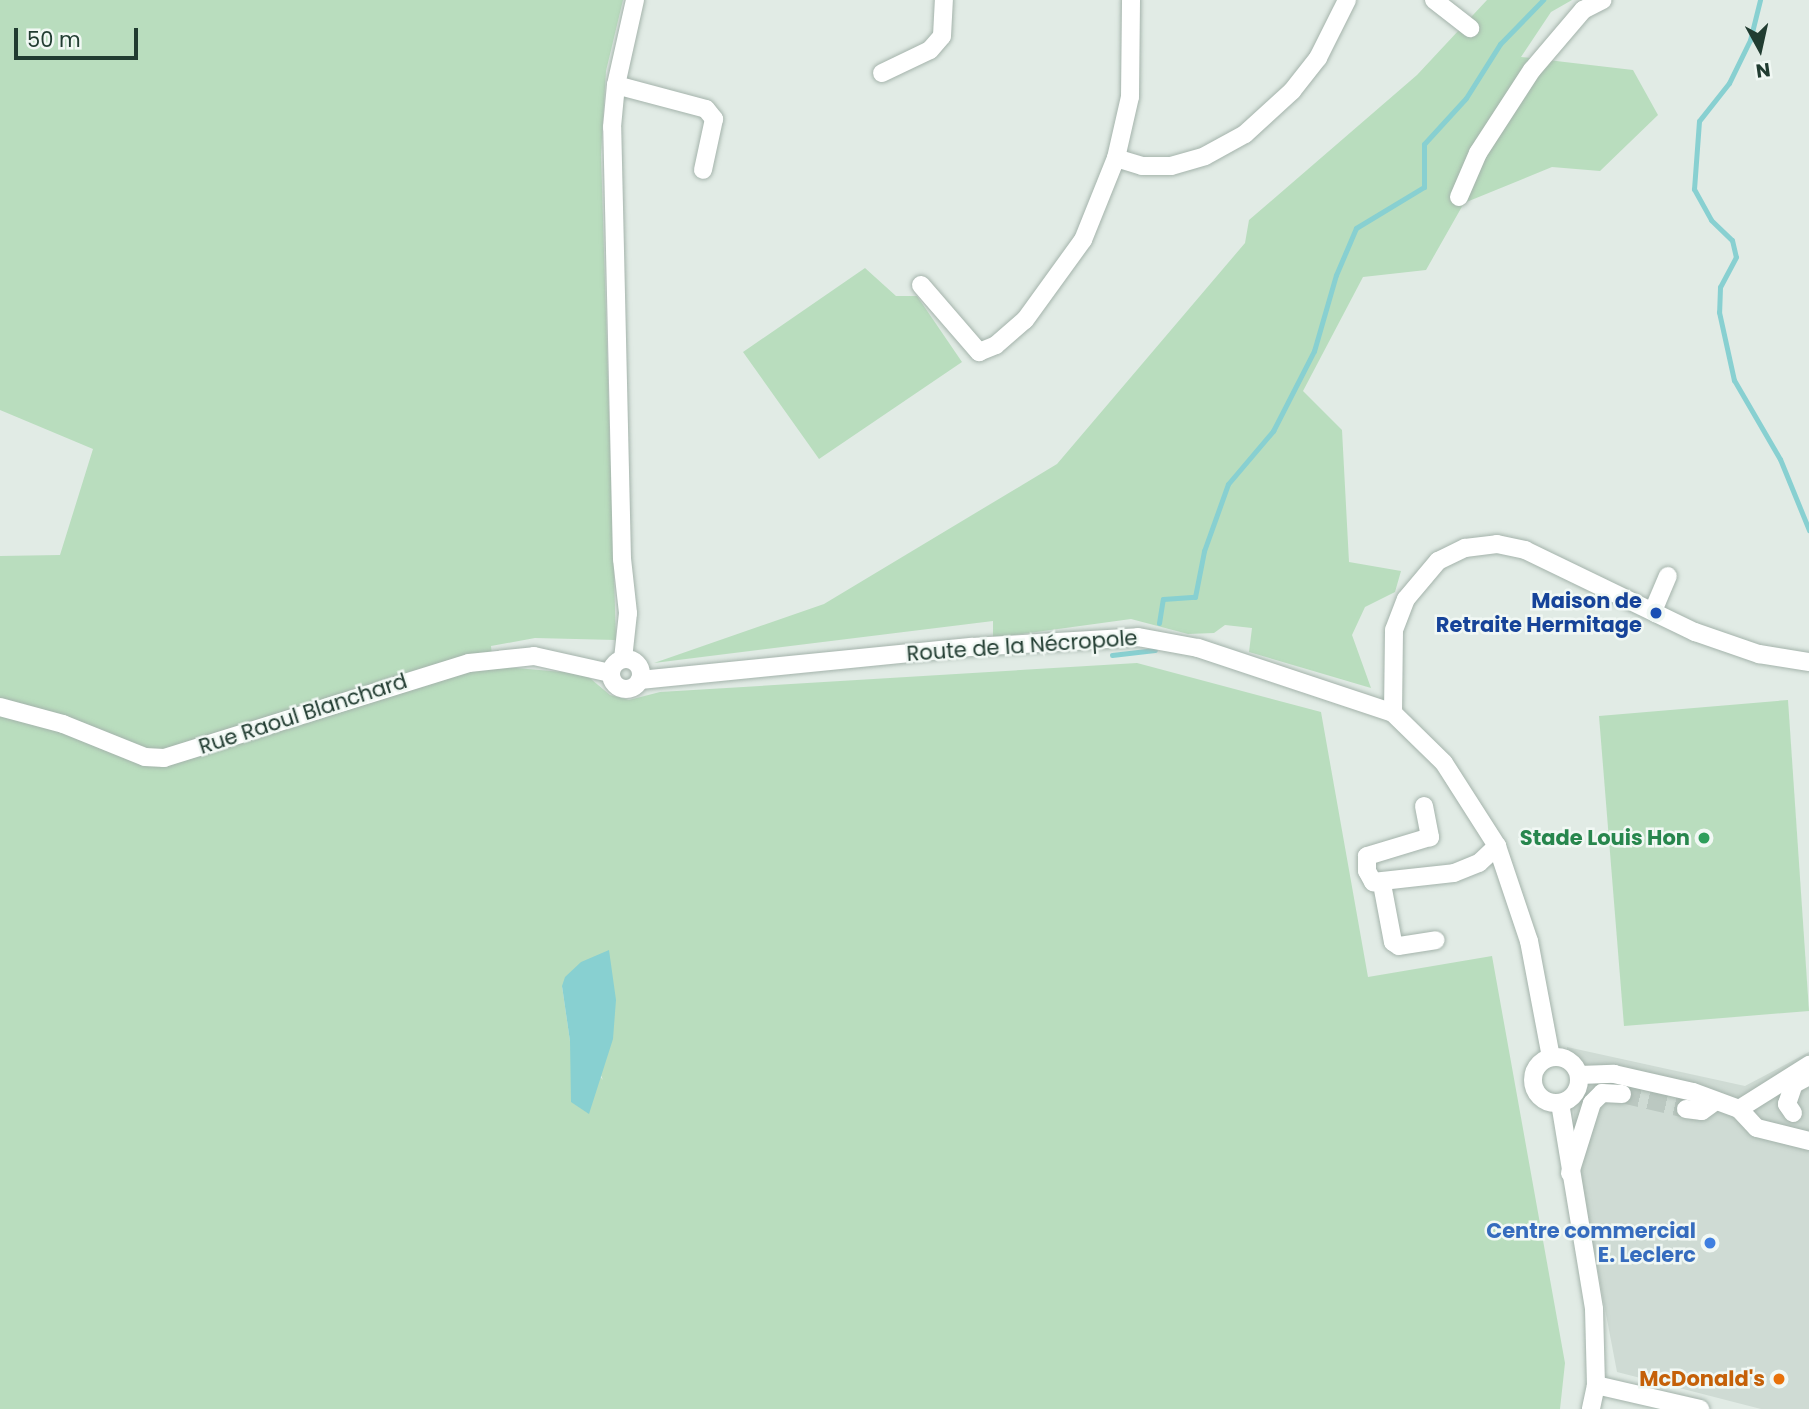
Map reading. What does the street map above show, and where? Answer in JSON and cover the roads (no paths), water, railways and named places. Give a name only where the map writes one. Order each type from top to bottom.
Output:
[{"type":"street","points":[[623,659],[634,661],[641,669],[640,680],[633,688],[622,690],[613,683],[610,673],[623,659],[628,613],[622,559],[612,160],[616,85],[635,0]]},
{"type":"street","points":[[882,73],[930,50],[942,36],[944,0]]},
{"type":"street","points":[[922,285],[979,352],[996,345],[1025,320],[1083,240],[1116,158],[1130,97],[1131,0]]},
{"type":"street","points":[[1116,158],[1142,166],[1171,166],[1205,156],[1245,134],[1309,69],[1342,17],[1348,0]]},
{"type":"street","points":[[1434,0],[1470,28]]},
{"type":"street","points":[[1459,197],[1478,153],[1532,70],[1583,10],[1603,0]]},
{"type":"street","points":[[616,85],[706,108],[714,119],[703,170]]},
{"type":"street","points":[[1551,1057],[1529,941],[1497,846],[1444,763],[1393,713],[1394,630],[1406,599],[1438,561],[1465,548],[1497,544],[1525,550],[1653,611],[1759,654],[1809,662]]},
{"type":"street","points":[[1653,611],[1668,576]]},
{"type":"street","name":"Route de la Nécropole","points":[[640,680],[972,648],[1138,637],[1198,648],[1393,713]]},
{"type":"street","name":"Rue Raoul Blanchard","points":[[0,707],[63,724],[145,757],[164,758],[468,663],[534,656],[610,673]]},
{"type":"street","points":[[1424,806],[1430,837],[1426,842],[1367,856],[1367,871],[1373,882],[1382,884],[1454,873],[1479,863],[1497,846]]},
{"type":"street","points":[[1382,884],[1393,942],[1399,946],[1436,940]]},
{"type":"street","points":[[1551,1057],[1572,1062],[1580,1075],[1576,1093],[1560,1103],[1544,1100],[1534,1088],[1538,1065],[1551,1057]]},
{"type":"street","points":[[1738,1109],[1809,1065]]},
{"type":"street","points":[[1580,1075],[1614,1074],[1716,1101],[1738,1109],[1757,1128],[1809,1141]]},
{"type":"street","points":[[1793,1113],[1787,1104],[1794,1084],[1809,1076]]},
{"type":"street","points":[[1570,1173],[1592,1102],[1602,1093],[1622,1094]]},
{"type":"street","points":[[1686,1109],[1702,1111],[1716,1101]]},
{"type":"street","points":[[1560,1103],[1594,1309],[1596,1385],[1591,1409]]},
{"type":"street","points":[[1596,1385],[1700,1409]]},
{"type":"water","points":[[609,950],[616,1000],[613,1039],[589,1114],[571,1102],[570,1041],[562,986],[565,977],[581,962]]},
{"type":"waterway","points":[[1159,623],[1163,599],[1195,597],[1204,551],[1228,484],[1273,431],[1314,351],[1336,275],[1356,228],[1424,187],[1424,144],[1466,98],[1500,44],[1543,0]]},
{"type":"waterway","points":[[1760,0],[1750,40],[1729,83],[1699,121],[1694,189],[1711,220],[1732,240],[1736,257],[1720,287],[1719,312],[1734,380],[1780,459],[1809,530]]},
{"type":"waterway","points":[[1112,655],[1155,650]]},
{"type":"tunnel","points":[[1622,1094],[1686,1109]]},
{"type":"place","name":"Maison de Retraite Hermitage","points":[[1656,613]]},
{"type":"place","name":"Stade Louis Hon","points":[[1704,838]]},
{"type":"place","name":"Centre commercial E. Leclerc","points":[[1710,1243]]},
{"type":"place","name":"McDonald's","points":[[1779,1379]]}]
